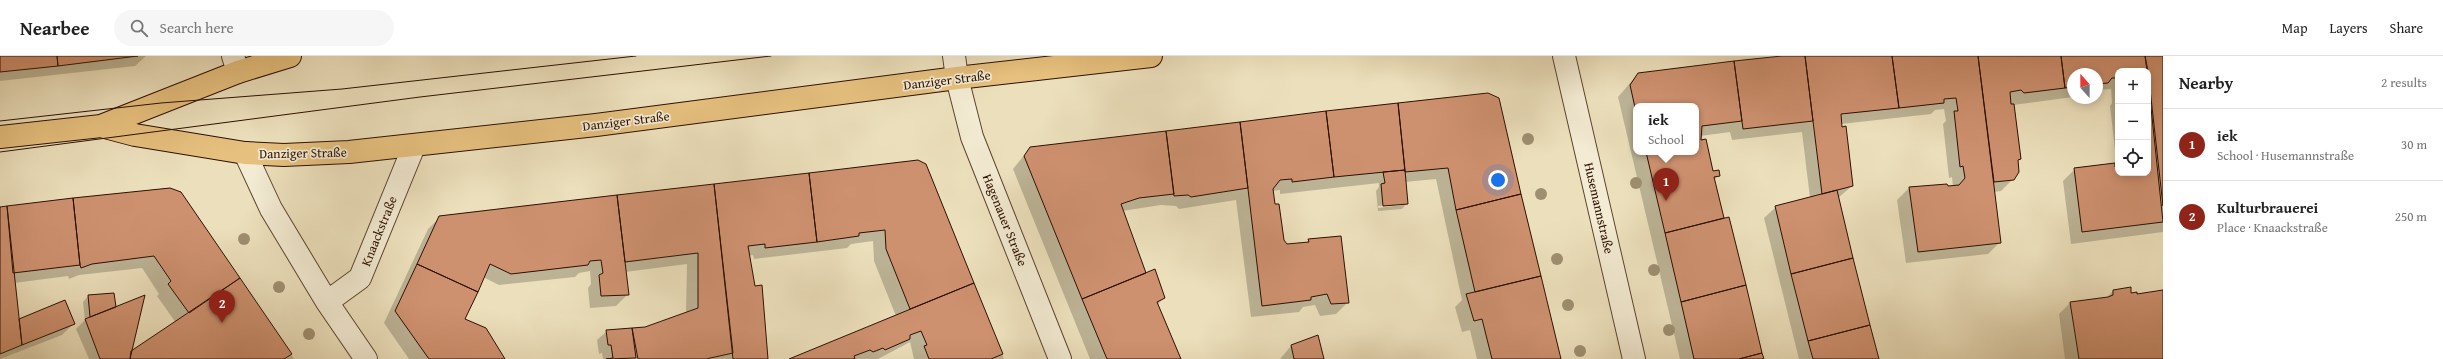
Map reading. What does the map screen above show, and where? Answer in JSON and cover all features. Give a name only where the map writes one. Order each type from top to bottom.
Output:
[{"type":"main road","name":"Danziger Straße","points":[[0,137],[101,126],[236,64],[290,56]]},
{"type":"main road","name":"Danziger Straße","points":[[101,126],[135,136],[245,153],[284,155],[349,152],[414,146],[610,123],[957,78],[1151,56]]},
{"type":"street","name":"Hagenauer Straße","points":[[954,56],[957,78],[972,137],[1060,359]]},
{"type":"street","name":"Husemannstraße","points":[[1564,56],[1634,359]]},
{"type":"street","name":"Knaackstraße","points":[[327,302],[360,278],[414,146]]},
{"type":"street","points":[[245,153],[271,209],[327,302],[366,359]]},
{"type":"building","points":[[0,56],[57,56],[58,66],[0,72]]},
{"type":"building","points":[[57,56],[138,56],[58,66]]},
{"type":"building","points":[[1782,56],[1805,56],[1813,121],[1743,129],[1734,61]]},
{"type":"building","points":[[1805,56],[1892,56],[1899,108],[1841,114],[1842,127],[1846,126],[1853,186],[1822,194]]},
{"type":"building","points":[[1892,56],[1978,56],[2001,243],[1918,252],[1909,187],[1947,184],[1948,186],[1959,185],[1965,178],[1963,166],[1960,167],[1954,111],[1958,111],[1956,98],[1944,99],[1944,103],[1899,108]]},
{"type":"building","points":[[1978,56],[2061,56],[2065,88],[2024,93],[2021,90],[2010,92],[2011,104],[2014,104],[2021,159],[2018,160],[2019,172],[2014,180],[1994,182]]},
{"type":"building","points":[[2061,56],[2145,56],[2147,68],[2115,68],[2115,78],[2112,78],[2108,83],[2103,83],[2103,68],[2067,68],[2067,88],[2065,88]]},
{"type":"building","points":[[2145,56],[2163,56],[2163,206],[2151,98],[2151,68],[2147,68]]},
{"type":"building","points":[[1734,61],[1742,121],[1702,126],[1701,140],[1706,139],[1713,171],[1719,170],[1720,176],[1714,177],[1724,218],[1665,233],[1647,155],[1699,155],[1699,103],[1634,103],[1630,85],[1638,73]]},
{"type":"building","points":[[1488,93],[1499,98],[1521,194],[1456,210],[1448,168],[1405,172],[1398,103]]},
{"type":"building","points":[[1398,103],[1405,170],[1334,177],[1326,111]]},
{"type":"building","points":[[2151,108],[2163,222],[2082,232],[2074,168],[2115,163],[2115,176],[2151,176]]},
{"type":"building","points":[[1326,111],[1334,177],[1292,182],[1292,179],[1280,180],[1273,189],[1275,204],[1279,204],[1284,240],[1287,244],[1309,242],[1308,239],[1341,236],[1349,303],[1331,304],[1327,294],[1311,297],[1311,300],[1262,306],[1240,122]]},
{"type":"building","points":[[1240,122],[1248,188],[1191,197],[1188,195],[1174,196],[1166,131]]},
{"type":"building","points":[[1166,131],[1174,194],[1139,198],[1121,204],[1146,273],[1082,299],[1024,156],[1030,147]]},
{"type":"building","points":[[918,160],[926,164],[974,283],[910,309],[886,249],[885,230],[859,233],[859,236],[817,242],[809,173]]},
{"type":"building","points":[[1405,170],[1408,204],[1383,206],[1381,184],[1385,183],[1383,172]]},
{"type":"building","points":[[809,173],[817,242],[765,248],[765,244],[748,246],[755,286],[762,285],[768,359],[733,359],[714,184]]},
{"type":"building","points":[[714,184],[733,353],[706,359],[638,359],[632,328],[645,327],[698,308],[698,253],[625,262],[617,195]]},
{"type":"building","points":[[170,188],[181,192],[240,278],[189,313],[168,284],[171,281],[154,256],[92,264],[81,268],[80,265],[73,198]]},
{"type":"building","points":[[1837,190],[1853,258],[1791,274],[1775,206]]},
{"type":"building","points":[[1521,194],[1541,276],[1475,292],[1456,210]]},
{"type":"building","points":[[617,195],[629,295],[601,296],[599,275],[603,273],[601,260],[590,261],[588,265],[511,274],[490,264],[478,292],[417,264],[439,216]]},
{"type":"building","points":[[73,198],[80,265],[13,273],[7,206]]},
{"type":"building","points":[[7,206],[22,345],[0,354],[0,207]]},
{"type":"building","points":[[1729,217],[1746,285],[1681,302],[1665,233]]},
{"type":"building","points":[[1853,258],[1870,325],[1808,341],[1791,274]]},
{"type":"building","points":[[417,264],[478,292],[465,319],[486,328],[505,359],[429,359],[395,311]]},
{"type":"building","points":[[1155,269],[1165,298],[1157,302],[1181,359],[1107,359],[1082,299]]},
{"type":"building","points":[[1541,276],[1561,359],[1492,359],[1482,319],[1474,321],[1466,294]]},
{"type":"building","points":[[240,278],[292,354],[284,359],[130,359],[131,351]]},
{"type":"building","points":[[974,283],[1003,354],[991,359],[929,359],[924,346],[927,345],[921,331],[910,335],[910,339],[885,350],[883,348],[873,352],[870,350],[854,356],[855,359],[789,359]]},
{"type":"building","points":[[1746,285],[1762,353],[1739,359],[1694,359],[1681,302]]},
{"type":"building","points":[[2131,287],[2131,293],[2137,292],[2137,294],[2163,290],[2163,359],[2079,359],[2070,302],[2108,297],[2113,295],[2113,290]]},
{"type":"building","points":[[114,293],[116,307],[90,317],[88,295]]},
{"type":"building","points":[[145,295],[130,359],[100,359],[85,319]]},
{"type":"building","points":[[65,300],[75,324],[22,345],[19,319]]},
{"type":"building","points":[[1870,325],[1879,359],[1813,359],[1808,341]]},
{"type":"building","points":[[632,328],[636,358],[606,359],[613,358],[611,345],[608,345],[606,330]]},
{"type":"building","points":[[1318,335],[1324,359],[1294,359],[1291,345]]},
{"type":"building","points":[[1762,353],[1764,359],[1739,359]]},
{"type":"tram line","points":[[0,121],[161,103],[342,89],[636,56]]},
{"type":"tram line","points":[[0,152],[420,97],[771,56]]},
{"type":"place","name":"iek","points":[[1666,201]]},
{"type":"place","name":"Kulturbrauerei","points":[[222,323]]}]
